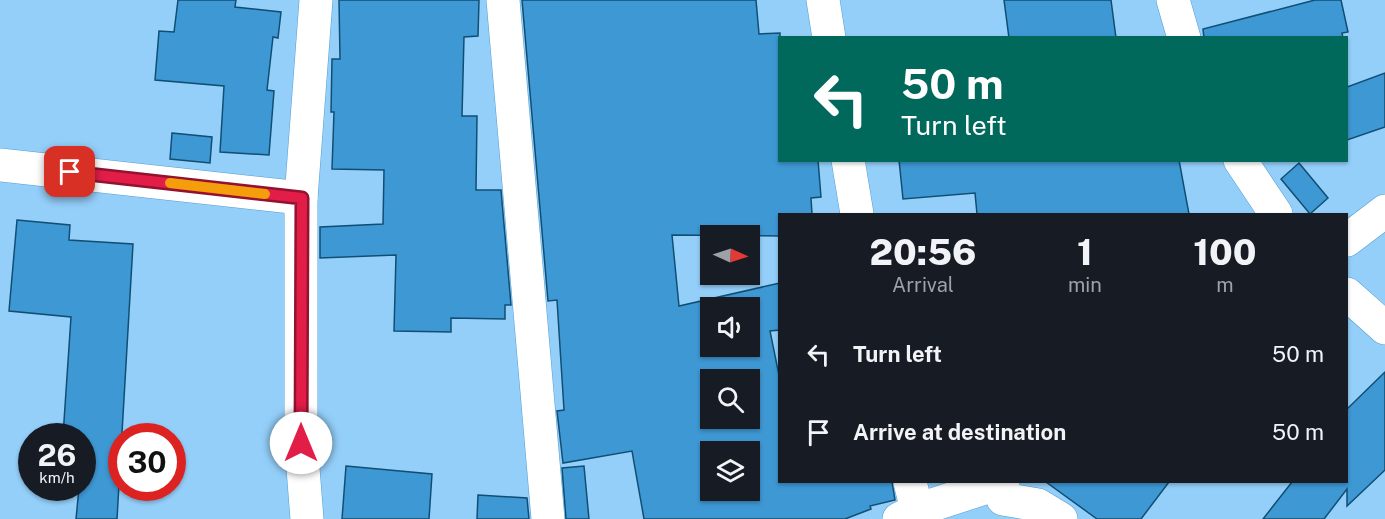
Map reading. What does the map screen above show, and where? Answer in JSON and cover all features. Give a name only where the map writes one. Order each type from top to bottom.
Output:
[{"type":"street","points":[[307,519],[301,443],[302,198],[316,0]]},
{"type":"street","points":[[503,0],[548,519]]},
{"type":"street","points":[[823,0],[829,36]]},
{"type":"street","points":[[1173,0],[1183,36]]},
{"type":"street","points":[[848,162],[857,213]]},
{"type":"street","points":[[1241,162],[1275,213]]},
{"type":"street","points":[[0,165],[302,198]]},
{"type":"street","points":[[1348,239],[1385,211]]},
{"type":"street","points":[[1348,295],[1385,328]]},
{"type":"street","points":[[909,504],[1003,495],[1038,504],[1061,519]]},
{"type":"building","points":[[178,0],[236,0],[235,7],[281,12],[278,38],[273,37],[267,90],[274,91],[269,155],[220,152],[224,86],[155,80],[159,31],[174,32]]},
{"type":"building","points":[[339,0],[479,0],[478,36],[464,37],[462,116],[477,116],[476,190],[501,190],[511,305],[505,305],[505,319],[451,318],[451,332],[394,331],[396,255],[320,258],[320,227],[383,224],[384,170],[332,169],[334,112],[331,112],[332,59],[340,59]]},
{"type":"building","points":[[522,0],[756,0],[759,34],[780,33],[778,36],[778,162],[818,162],[821,197],[811,198],[812,213],[778,213],[778,236],[760,236],[760,225],[700,225],[700,235],[672,235],[679,306],[700,301],[700,357],[760,357],[760,297],[719,297],[778,283],[778,330],[770,331],[778,370],[778,483],[892,483],[895,500],[870,506],[871,509],[845,519],[644,519],[632,451],[563,463],[557,411],[564,410],[557,300],[548,301]]},
{"type":"building","points":[[1004,0],[1111,0],[1116,36],[1009,36]]},
{"type":"building","points":[[1315,0],[1341,0],[1348,32],[1342,33],[1343,36],[1204,36],[1203,29]]},
{"type":"building","points":[[1385,73],[1385,127],[1348,140],[1348,87]]},
{"type":"building","points":[[172,133],[212,137],[210,163],[170,159]]},
{"type":"building","points":[[899,162],[1179,162],[1189,213],[977,213],[975,193],[903,199]]},
{"type":"building","points":[[1299,163],[1328,198],[1309,213],[1281,179]]},
{"type":"building","points":[[17,220],[70,225],[69,240],[133,244],[123,423],[108,423],[108,501],[118,501],[117,519],[76,519],[78,501],[96,501],[96,423],[64,423],[71,317],[9,311]]},
{"type":"building","points":[[1385,372],[1385,470],[1347,506],[1347,489],[1324,519],[1263,519],[1291,483],[1348,483],[1348,408]]},
{"type":"building","points":[[346,466],[432,474],[429,519],[342,519]]},
{"type":"building","points":[[584,466],[589,519],[566,519],[562,468]]},
{"type":"building","points":[[1047,483],[1168,483],[1141,519],[1097,519]]},
{"type":"building","points":[[478,495],[527,498],[529,519],[477,519]]},
{"type":"slow traffic","points":[[170,183],[265,194]]},
{"type":"route","points":[[70,172],[302,198],[301,443]]}]
